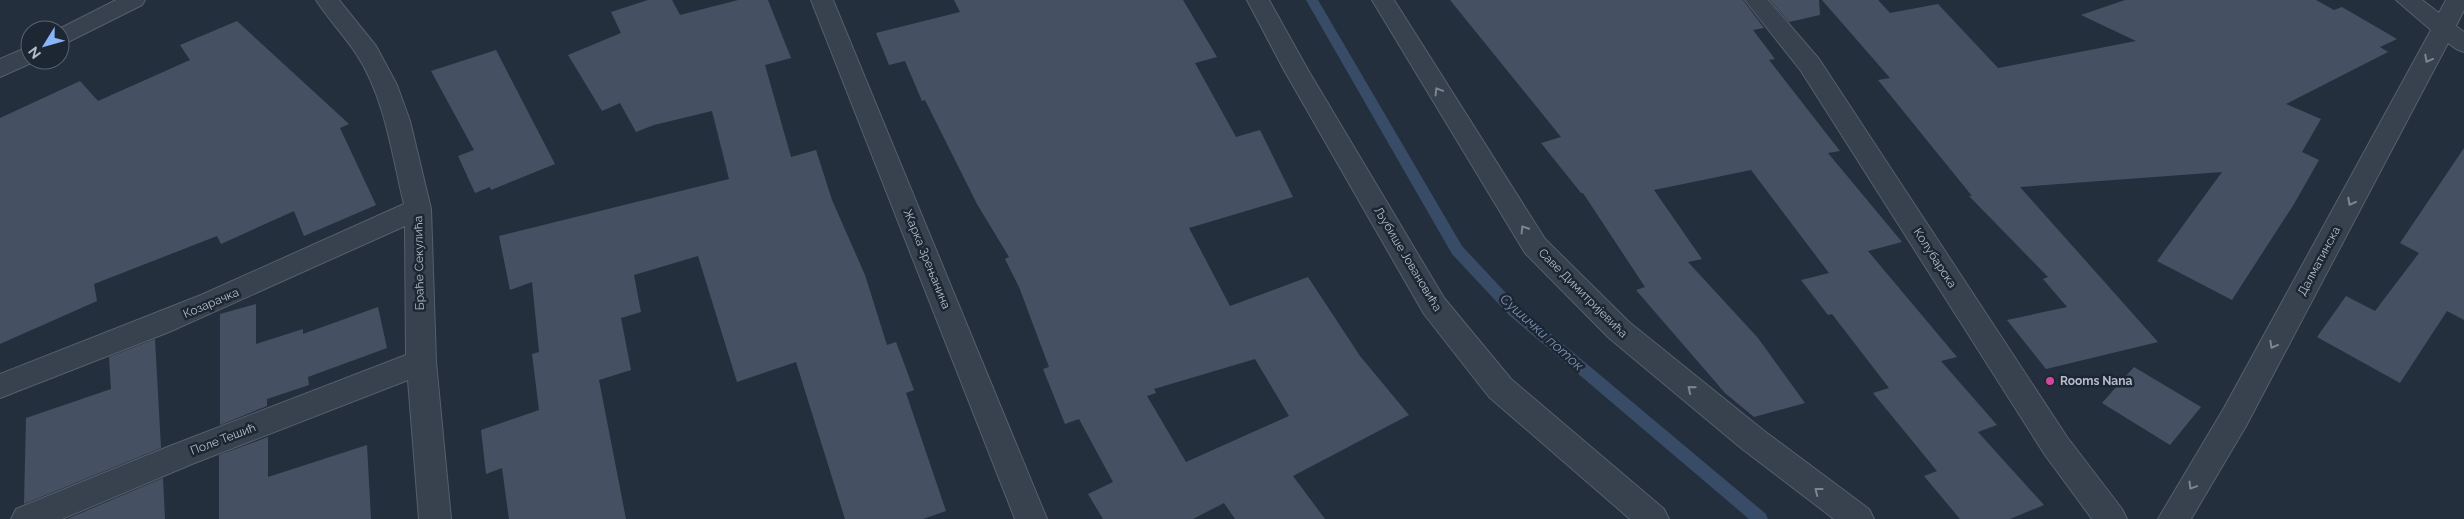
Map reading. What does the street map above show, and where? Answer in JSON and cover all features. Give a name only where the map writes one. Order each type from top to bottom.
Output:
[{"type":"street","points":[[70,33],[134,0]]},
{"type":"street","name":"Браће Секулића","points":[[326,0],[368,52],[385,84],[398,121],[418,209],[421,362],[434,519]]},
{"type":"street","name":"Жарка Зрењанина","points":[[822,0],[1032,519]]},
{"type":"street","name":"Љубише Јовановића","points":[[1258,0],[1296,70],[1434,306],[1500,388],[1653,519]]},
{"type":"street","name":"Саве Димитријевића","points":[[1383,0],[1535,246],[1619,330],[1752,439],[1858,519]]},
{"type":"street","name":"Колубарска","points":[[1756,0],[1810,65],[2056,446],[2111,519]]},
{"type":"street","points":[[2406,0],[2454,37]]},
{"type":"street","name":"Далматинска","points":[[2174,519],[2454,37],[2457,0]]},
{"type":"street","points":[[0,69],[20,59]]},
{"type":"street","name":"Козарачка","points":[[0,386],[78,359],[190,312],[418,209]]},
{"type":"street","name":"Поле Тешић","points":[[27,519],[181,455],[421,362]]},
{"type":"building","points":[[648,0],[672,0],[680,15],[738,0],[768,0],[791,58],[765,65],[791,157],[816,150],[832,200],[865,275],[887,345],[896,342],[914,390],[906,393],[946,511],[923,519],[845,519],[796,362],[737,382],[698,256],[634,275],[641,312],[621,318],[631,370],[599,380],[626,519],[509,519],[502,468],[486,474],[481,430],[539,410],[532,354],[539,352],[532,282],[510,290],[499,236],[729,179],[712,111],[654,125],[636,132],[620,103],[602,111],[568,55],[621,33],[611,12]]},
{"type":"building","points":[[954,0],[1183,0],[1217,57],[1195,63],[1236,137],[1260,130],[1293,197],[1189,228],[1230,306],[1308,277],[1360,356],[1409,415],[1293,476],[1325,519],[1235,519],[1224,503],[1193,519],[1103,519],[1088,494],[1113,482],[1079,419],[1065,424],[1043,369],[1049,367],[1019,287],[1005,259],[1009,257],[977,204],[925,100],[922,101],[905,61],[889,65],[876,33],[960,12]],"holes":[[[1255,359],[1289,416],[1186,462],[1147,396],[1156,393],[1154,389]]]},
{"type":"building","points":[[1450,0],[1743,0],[1764,28],[1753,30],[1775,59],[1769,60],[1840,151],[1828,153],[1902,242],[1868,251],[1957,357],[1941,361],[1997,425],[1978,432],[2044,505],[2010,519],[1960,519],[1924,476],[1937,471],[1873,393],[1889,388],[1832,314],[1828,315],[1801,280],[1829,273],[1751,170],[1654,190],[1702,259],[1688,262],[1758,338],[1805,403],[1754,417],[1725,393],[1636,290],[1645,287],[1583,193],[1581,193],[1541,143],[1561,137]]},
{"type":"building","points":[[1770,0],[1819,0],[1820,15],[1789,22]]},
{"type":"building","points":[[1822,0],[1878,0],[1890,13],[1938,4],[1998,68],[2136,41],[2081,15],[2125,0],[2316,0],[2334,10],[2342,7],[2397,39],[2380,47],[2388,52],[2286,104],[2321,119],[2302,152],[2319,160],[2294,204],[2232,300],[2157,261],[2222,172],[2020,187],[2158,342],[2046,369],[2007,320],[2067,307],[2043,279],[2048,277],[1969,196],[1972,196],[1878,80],[1890,78]]},
{"type":"building","points":[[237,21],[349,124],[340,128],[376,205],[304,236],[294,211],[221,244],[217,236],[94,284],[97,301],[0,344],[0,118],[80,81],[98,101],[190,60],[180,45]]},
{"type":"building","points":[[496,50],[555,164],[491,190],[490,187],[475,193],[458,156],[474,150],[431,71]]},
{"type":"building","points":[[2464,148],[2464,320],[2447,311],[2400,383],[2317,337],[2346,296],[2375,311],[2419,253],[2400,243]]},
{"type":"building","points":[[256,304],[256,344],[303,329],[303,334],[378,307],[387,348],[308,377],[309,385],[267,399],[267,406],[220,425],[220,314]]},
{"type":"building","points":[[155,339],[161,448],[24,504],[26,418],[111,389],[109,357]]},
{"type":"building","points":[[2134,367],[2201,407],[2170,445],[2102,403]]},
{"type":"building","points":[[268,437],[268,477],[367,445],[371,519],[219,519],[219,455]]},
{"type":"building","points":[[163,478],[165,519],[67,519]]},
{"type":"waterway","name":"Сушички поток","points":[[1312,0],[1457,250],[1514,311],[1760,519]]},
{"type":"place","name":"Rooms Nana","points":[[2050,381]]}]
